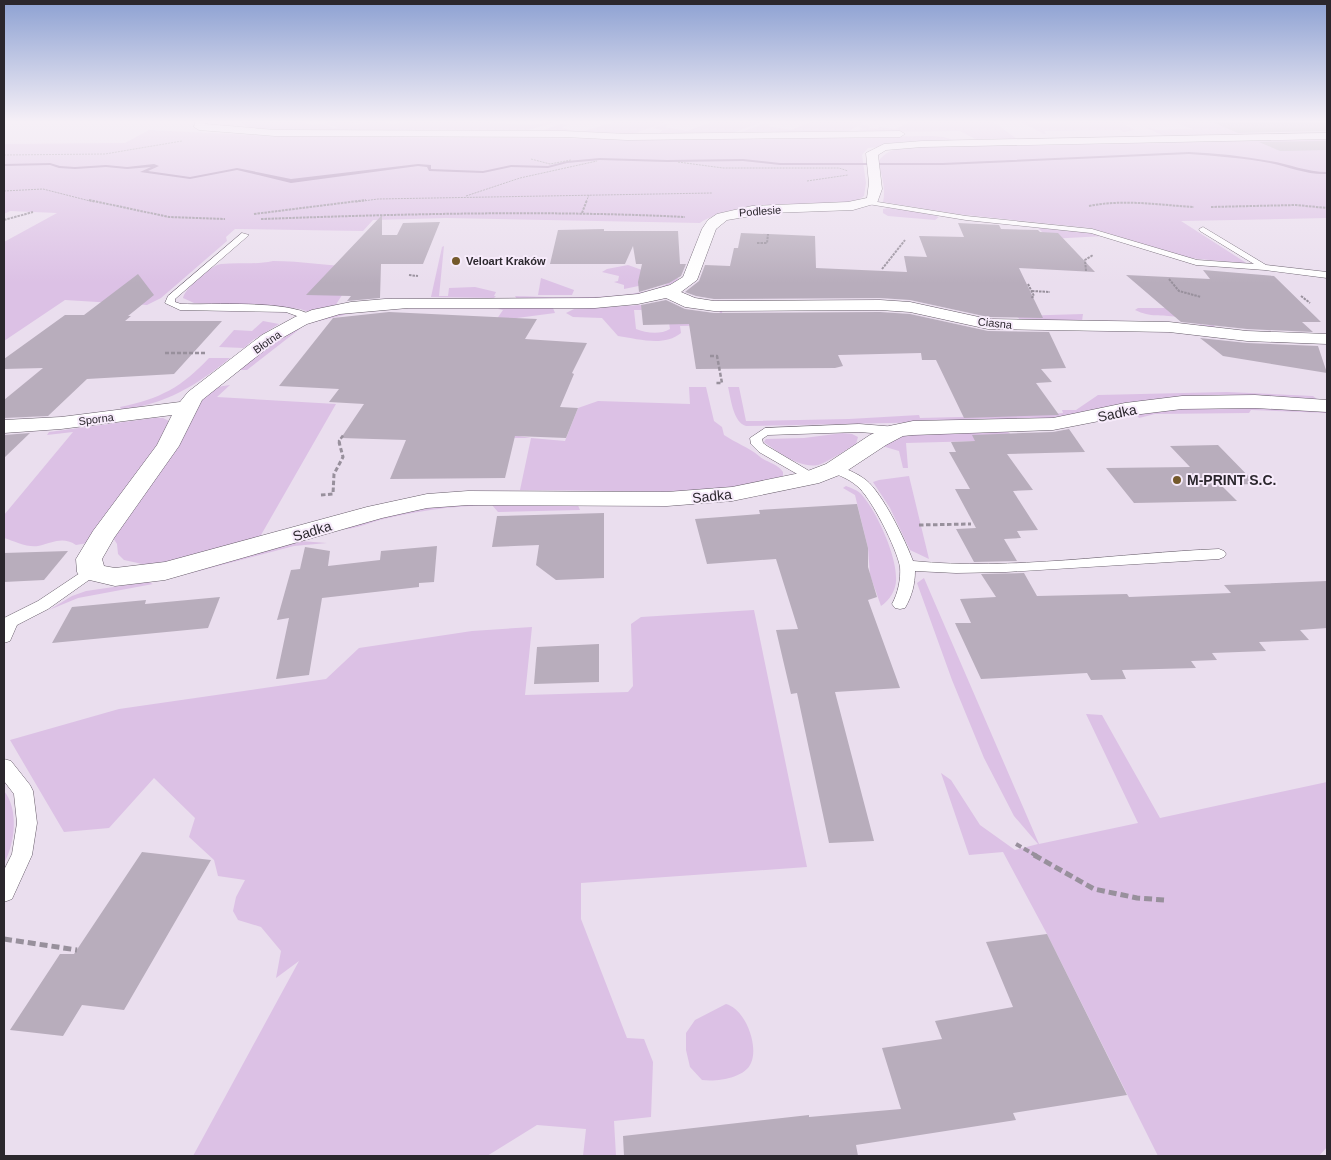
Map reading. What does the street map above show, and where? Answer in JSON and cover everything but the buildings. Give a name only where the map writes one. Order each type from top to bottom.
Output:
[{"type":"street","points":[[868,202],[875,194],[875,177]]},
{"type":"street","name":"Podlesie","points":[[718,219],[742,212],[846,206],[868,202]]},
{"type":"street","points":[[666,292],[689,280],[710,228],[718,219]]},
{"type":"street","name":"Błotna","points":[[91,572],[90,558],[102,537],[168,446],[187,406],[196,396],[258,347],[308,317],[344,308],[370,305],[435,302],[606,302],[642,298],[666,292]]},
{"type":"street","name":"Ciasna","points":[[666,292],[691,303],[714,306],[889,305],[910,307],[988,324],[1169,327],[1247,336],[1327,339]]},
{"type":"street","name":"Sadka","points":[[91,572],[115,577],[165,571],[376,512],[427,501],[468,498],[694,498],[732,494],[822,473],[896,431],[940,426],[1051,424],[1079,421],[1133,408],[1164,404],[1244,402],[1327,406]]},
{"type":"street","name":"Sporna","points":[[4,427],[61,423],[187,406]]},
{"type":"lane","points":[[868,202],[966,218],[1092,231],[1196,262],[1265,267],[1325,277]]},
{"type":"lane","points":[[1203,230],[1265,267]]},
{"type":"lane","points":[[245,235],[171,298],[170,303],[180,307],[286,309],[308,317]]},
{"type":"lane","points":[[896,431],[859,428],[765,432],[756,438],[757,444],[763,449],[822,473],[852,476],[864,485],[880,509],[907,565],[906,591],[900,604]]},
{"type":"lane","points":[[907,565],[932,568],[1021,566],[1219,554]]},
{"type":"lane","points":[[6,627],[43,605],[91,572]]},
{"type":"lane","points":[[4,767],[23,791],[28,823],[22,855],[4,892]]},
{"type":"path","points":[[460,198],[533,175]]},
{"type":"path","points":[[804,182],[849,175]]},
{"type":"path","points":[[863,175],[875,177]]},
{"type":"path","points":[[4,191],[43,189],[169,217],[229,218]]},
{"type":"path","points":[[246,215],[378,199],[713,193]]},
{"type":"path","points":[[582,213],[589,195]]},
{"type":"path","points":[[1083,208],[1109,202],[1196,207]]},
{"type":"path","points":[[1206,207],[1296,205],[1327,208]]},
{"type":"path","points":[[4,220],[33,212]]},
{"type":"path","points":[[259,219],[400,214],[582,213],[718,219]]},
{"type":"path","points":[[882,269],[905,240]]},
{"type":"path","points":[[1024,300],[1034,296],[1028,284]]},
{"type":"path","points":[[1032,291],[1050,292]]},
{"type":"path","points":[[165,353],[214,353]]},
{"type":"path","points":[[710,356],[717,356],[722,383],[716,383]]},
{"type":"path","points":[[321,495],[333,494],[334,474],[343,460],[344,454],[340,441],[344,434]]},
{"type":"path","points":[[921,525],[971,524]]},
{"type":"path","points":[[1016,844],[1094,889],[1137,898],[1164,900]]},
{"type":"path","points":[[4,939],[77,950]]},
{"type":"shaded area","points":[[4,175],[865,175],[866,183],[864,196],[858,200],[846,203],[749,208],[713,216],[700,223],[447,218],[373,220],[363,231],[235,229],[226,237],[227,241],[161,298],[147,305],[65,300],[4,341],[4,242],[57,213],[10,211],[4,214]]},
{"type":"shaded area","points":[[882,175],[1327,175],[1327,218],[1181,221],[1248,264],[1190,258],[1090,228],[957,214],[883,202],[884,187]]},
{"type":"shaded area","points":[[883,209],[924,212],[939,217],[935,220],[888,216],[883,213]]},
{"type":"shaded area","points":[[1038,228],[1085,232],[1104,236],[1049,239]]},
{"type":"shaded area","points":[[444,246],[439,296],[448,296],[449,288],[475,287],[496,292],[494,298],[431,297],[442,247]]},
{"type":"shaded area","points":[[273,261],[360,267],[335,306],[309,312],[300,309],[265,305],[194,303],[183,298],[193,283],[217,265]]},
{"type":"shaded area","points":[[628,265],[642,270],[648,284],[624,289],[624,285],[614,282],[618,281],[619,276],[602,272],[607,269]]},
{"type":"shaded area","points":[[675,277],[679,279],[662,288],[622,298],[557,300],[517,299],[515,296],[600,297],[624,295],[664,285]]},
{"type":"shaded area","points":[[541,278],[574,290],[572,295],[538,295]]},
{"type":"shaded area","points":[[641,305],[642,310],[634,310],[636,329],[644,332],[657,333],[670,329],[667,310],[676,324],[719,316],[722,310],[723,325],[680,326],[681,333],[674,337],[667,340],[651,341],[618,336],[602,318],[573,317],[566,313],[574,309]]},
{"type":"shaded area","points":[[502,307],[553,308],[555,313],[517,318],[449,425],[531,438],[419,442],[455,380],[503,310],[498,309]]},
{"type":"shaded area","points":[[1138,308],[1190,308],[1202,325],[1177,317],[1146,314],[1135,310]]},
{"type":"shaded area","points":[[365,310],[306,324],[247,370],[238,370],[277,340],[301,325],[324,317]]},
{"type":"shaded area","points":[[1083,314],[1082,321],[1020,320],[1017,316]]},
{"type":"shaded area","points":[[263,321],[279,324],[253,340],[244,348],[219,347],[234,330],[252,331]]},
{"type":"shaded area","points":[[1202,325],[1214,325],[1215,327]]},
{"type":"shaded area","points":[[209,358],[230,358],[205,377],[180,392],[152,403],[121,410],[120,407],[159,396],[180,384]]},
{"type":"shaded area","points":[[230,385],[217,397],[336,404],[257,542],[160,564],[147,565],[124,560],[118,554],[117,544],[112,536],[203,399],[217,387]]},
{"type":"shaded area","points":[[689,387],[706,387],[714,421],[722,427],[724,435],[778,467],[783,472],[783,476],[757,484],[705,492],[520,490],[531,438],[565,441],[578,408],[598,401],[690,404]]},
{"type":"shaded area","points":[[728,387],[739,387],[746,421],[849,419],[919,415],[920,418],[1039,415],[1063,413],[1062,410],[1076,410],[1098,395],[1227,392],[1313,396],[1317,399],[1327,400],[1327,402],[1271,398],[1035,420],[746,426],[735,415]]},
{"type":"shaded area","points":[[1180,407],[1299,407],[1327,410],[1327,413],[1251,410],[1249,413],[1155,414],[1139,418],[1136,414]]},
{"type":"shaded area","points":[[163,418],[169,421],[165,435],[88,543],[76,545],[71,542],[57,541],[34,546],[4,538],[4,515],[73,432],[47,435],[49,432]]},
{"type":"shaded area","points":[[1007,431],[1017,440],[906,443],[908,468],[903,468],[899,451],[882,446],[901,434]]},
{"type":"shaded area","points":[[843,433],[858,437],[856,444],[821,464],[814,465],[799,463],[776,451],[764,442],[766,439],[804,438]]},
{"type":"shaded area","points":[[909,476],[929,559],[910,550],[890,508],[873,482]]},
{"type":"shaded area","points":[[846,486],[859,492],[874,512],[885,534],[893,557],[896,577],[895,586],[890,597],[881,606],[870,575],[868,548],[855,495],[843,488]]},
{"type":"shaded area","points":[[577,503],[580,510],[498,512],[492,505],[451,507],[379,520],[355,528],[339,529],[438,504]]},
{"type":"shaded area","points":[[300,541],[327,543],[294,546],[180,576]]},
{"type":"shaded area","points":[[924,578],[1039,844],[1138,823],[1086,714],[1102,715],[1160,818],[1327,782],[1327,1147],[1319,1156],[1158,1156],[1047,934],[1003,852],[969,855],[941,773],[951,780],[980,825],[1015,850],[1038,844],[1014,816],[984,758],[952,680],[917,583]]},
{"type":"shaded area","points":[[148,582],[153,584],[78,598],[49,610],[72,596],[86,591]]},
{"type":"shaded area","points":[[754,610],[807,867],[581,883],[581,919],[627,1038],[644,1039],[653,1062],[651,1117],[614,1121],[616,1156],[583,1156],[586,1129],[537,1125],[487,1156],[193,1156],[299,961],[276,978],[281,951],[261,927],[238,920],[233,911],[236,897],[245,880],[218,876],[214,860],[189,837],[195,818],[154,778],[109,828],[64,832],[10,740],[119,709],[326,679],[359,648],[472,631],[532,627],[525,695],[628,692],[633,686],[631,624],[641,617]]},
{"type":"shaded area","points":[[4,791],[12,807],[14,827],[11,846],[4,863]]},
{"type":"shaded area","points":[[726,1004],[733,1007],[739,1013],[749,1029],[753,1047],[751,1063],[743,1072],[730,1078],[702,1080],[690,1067],[686,1050],[686,1033],[695,1020]]},
{"type":"waterway","points":[[167,175],[190,178],[202,175]]},
{"type":"waterway","points":[[265,175],[291,181],[338,175]]},
{"type":"place","name":"Veloart Kraków","points":[[456,261]]},
{"type":"place","name":"M-PRINT S.C.","points":[[1177,480]]}]
